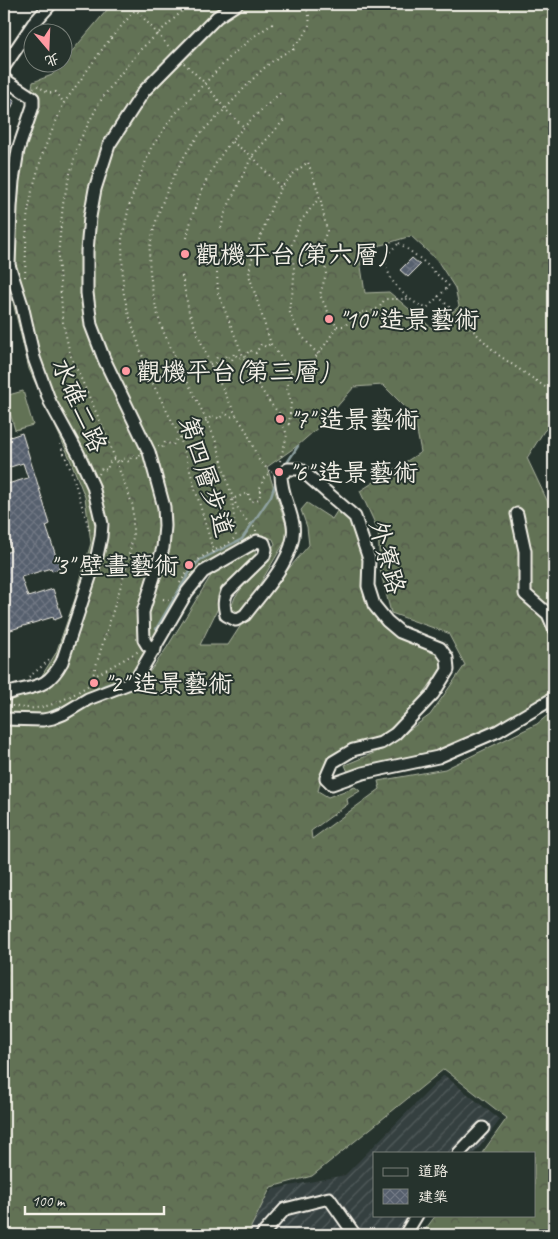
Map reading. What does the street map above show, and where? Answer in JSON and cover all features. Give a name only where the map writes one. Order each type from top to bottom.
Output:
[{"type":"street","points":[[4,67],[33,24],[51,4]]},
{"type":"street","points":[[151,647],[144,640],[143,612],[163,548],[164,507],[149,452],[104,360],[91,325],[87,293],[87,250],[95,189],[109,145],[144,91],[217,18],[237,4]]},
{"type":"street","name":"水碓二路","points":[[4,80],[33,98],[33,106],[18,150],[10,207],[9,265],[22,305],[34,358],[50,402],[78,453],[92,486],[102,524],[97,556],[58,670],[44,684],[4,696]]},
{"type":"street","name":"外寮路","points":[[276,473],[300,469],[355,518],[369,559],[368,586],[374,605],[387,621],[400,632],[440,648],[447,658],[448,670],[433,694],[395,734],[381,743],[354,750],[332,762],[326,778],[332,784],[363,773],[438,757],[498,731],[554,698]]},
{"type":"street","points":[[4,719],[43,720],[53,718],[88,699],[135,682],[151,647],[202,572],[257,541],[264,544],[266,549],[264,556],[227,592],[224,599],[226,615],[236,620],[245,615],[286,560],[293,546],[292,523],[276,473]]},
{"type":"street","points":[[516,514],[525,551],[525,594],[548,614],[554,628]]},
{"type":"street","points":[[460,1152],[483,1128]]},
{"type":"street","points":[[262,1235],[285,1209],[328,1198],[355,1235]]},
{"type":"street","points":[[405,1235],[416,1216]]},
{"type":"path","points":[[131,4],[177,57],[205,83],[225,109],[244,127]]},
{"type":"path","points":[[34,88],[36,85],[49,93],[56,92],[64,103],[87,69],[142,4]]},
{"type":"path","points":[[256,528],[244,519],[234,497],[215,438],[161,324],[153,295],[150,248],[158,214],[181,162],[200,134],[249,83],[284,53],[294,49],[293,46],[306,35],[310,19],[306,8]]},
{"type":"path","name":"第四層步道","points":[[234,497],[232,499],[236,536],[231,542],[214,553],[180,438],[150,376],[128,312],[123,290],[122,240],[130,202],[152,148],[174,115],[232,55],[253,37],[274,23]]},
{"type":"path","points":[[187,238],[192,213],[215,165],[231,141],[281,92]]},
{"type":"path","points":[[221,228],[225,213],[252,156],[284,120]]},
{"type":"path","points":[[231,141],[252,156],[281,188]]},
{"type":"path","points":[[295,377],[270,344],[249,275],[251,261],[273,203],[281,188],[294,173],[308,162],[320,196],[327,230],[320,248],[325,262],[326,274],[320,295],[337,326]]},
{"type":"path","points":[[318,354],[310,346],[290,315],[289,304],[293,290],[293,258],[289,252],[300,222],[320,196]]},
{"type":"path","points":[[399,243],[422,260],[448,286],[427,308],[410,299],[391,280],[384,256],[399,243]]},
{"type":"path","points":[[216,253],[218,293],[243,356],[251,374],[271,404],[289,425],[291,402],[287,388],[289,380],[287,370],[289,370]]},
{"type":"path","points":[[182,276],[189,312],[210,364],[247,432],[258,459],[276,473]]},
{"type":"path","points":[[438,296],[498,354],[554,394]]},
{"type":"path","points":[[337,326],[345,326],[354,314],[359,316],[361,311],[366,313],[379,308],[385,298],[410,299]]},
{"type":"path","points":[[289,370],[299,370],[318,354],[337,326]]},
{"type":"path","points":[[210,364],[215,363],[217,357],[223,362],[226,355],[232,360],[234,353],[238,358],[246,356],[249,350],[256,353],[261,344],[266,347],[270,344]]},
{"type":"path","points":[[280,461],[287,435],[282,422],[284,420]]},
{"type":"path","points":[[60,444],[72,473],[91,533]]},
{"type":"path","points":[[234,497],[248,493],[251,502],[259,500],[261,491],[259,490],[266,476],[276,473]]},
{"type":"path","points":[[93,677],[110,666],[151,647]]},
{"type":"path","points":[[25,678],[32,675],[52,658]]},
{"type":"path","points":[[4,704],[28,709],[52,704],[75,694],[89,685]]},
{"type":"shaded area","points":[[444,1075],[500,1120],[476,1152],[373,1152],[373,1216],[426,1216],[412,1235],[235,1235],[274,1189],[345,1175]]},
{"type":"green space","points":[[112,4],[554,4],[554,422],[544,431],[527,458],[554,515],[554,690],[512,717],[437,754],[348,772],[345,765],[381,750],[430,715],[465,665],[448,633],[391,613],[380,569],[378,530],[360,491],[421,452],[414,416],[383,385],[354,387],[321,425],[297,446],[267,467],[286,525],[287,538],[255,592],[238,612],[231,608],[235,597],[275,544],[273,539],[262,535],[209,563],[205,562],[165,630],[136,670],[58,711],[9,718],[32,720],[84,707],[146,677],[166,649],[212,574],[253,550],[259,555],[219,606],[200,645],[228,645],[243,622],[309,545],[307,527],[301,510],[307,503],[332,519],[341,505],[355,517],[363,543],[367,595],[390,626],[436,642],[446,660],[416,703],[398,722],[371,740],[327,757],[318,791],[328,797],[355,787],[360,791],[347,799],[348,804],[311,831],[312,839],[380,789],[378,781],[445,769],[537,724],[554,710],[554,1235],[421,1235],[435,1216],[536,1216],[536,1152],[483,1152],[507,1118],[444,1069],[312,1176],[271,1187],[251,1227],[249,1235],[4,1235],[4,693],[41,677],[56,653],[75,599],[91,543],[85,497],[68,454],[29,369],[7,277],[6,182],[28,108],[33,82],[52,75],[55,72],[72,72],[72,51]],"holes":[[[411,236],[437,260],[455,288],[459,306],[434,330],[389,292],[365,293],[360,260],[378,246]]]},
{"type":"green space","points":[[23,391],[33,425],[15,430],[5,396]]},
{"type":"building","points":[[4,95],[15,100],[4,124]]},
{"type":"building","points":[[412,258],[420,265],[408,277],[400,270]]},
{"type":"building","points":[[22,433],[50,524],[46,526],[60,568],[52,571],[51,568],[21,577],[28,597],[53,589],[62,617],[54,620],[53,617],[4,632],[4,553],[11,551],[6,537],[4,538],[4,485],[28,478],[23,463],[4,469],[4,439]]},
{"type":"waterway","points":[[285,466],[298,446]]},
{"type":"waterway","points":[[156,629],[191,570],[200,560],[242,539],[271,496],[276,481]]},
{"type":"waterway","points":[[91,692],[132,676]]},
{"type":"waterway","points":[[46,714],[67,705]]},
{"type":"place","name":"觀機平台(第六層)","points":[[185,254]]},
{"type":"place","name":"\"10\" 造景藝術","points":[[329,319]]},
{"type":"place","name":"觀機平台(第三層)","points":[[126,371]]},
{"type":"place","name":"\"7\" 造景藝術","points":[[280,419]]},
{"type":"place","name":"\"6\" 造景藝術","points":[[279,472]]},
{"type":"place","name":"\"3\" 壁畫藝術","points":[[189,565]]},
{"type":"place","name":"\"2\" 造景藝術","points":[[94,683]]}]
